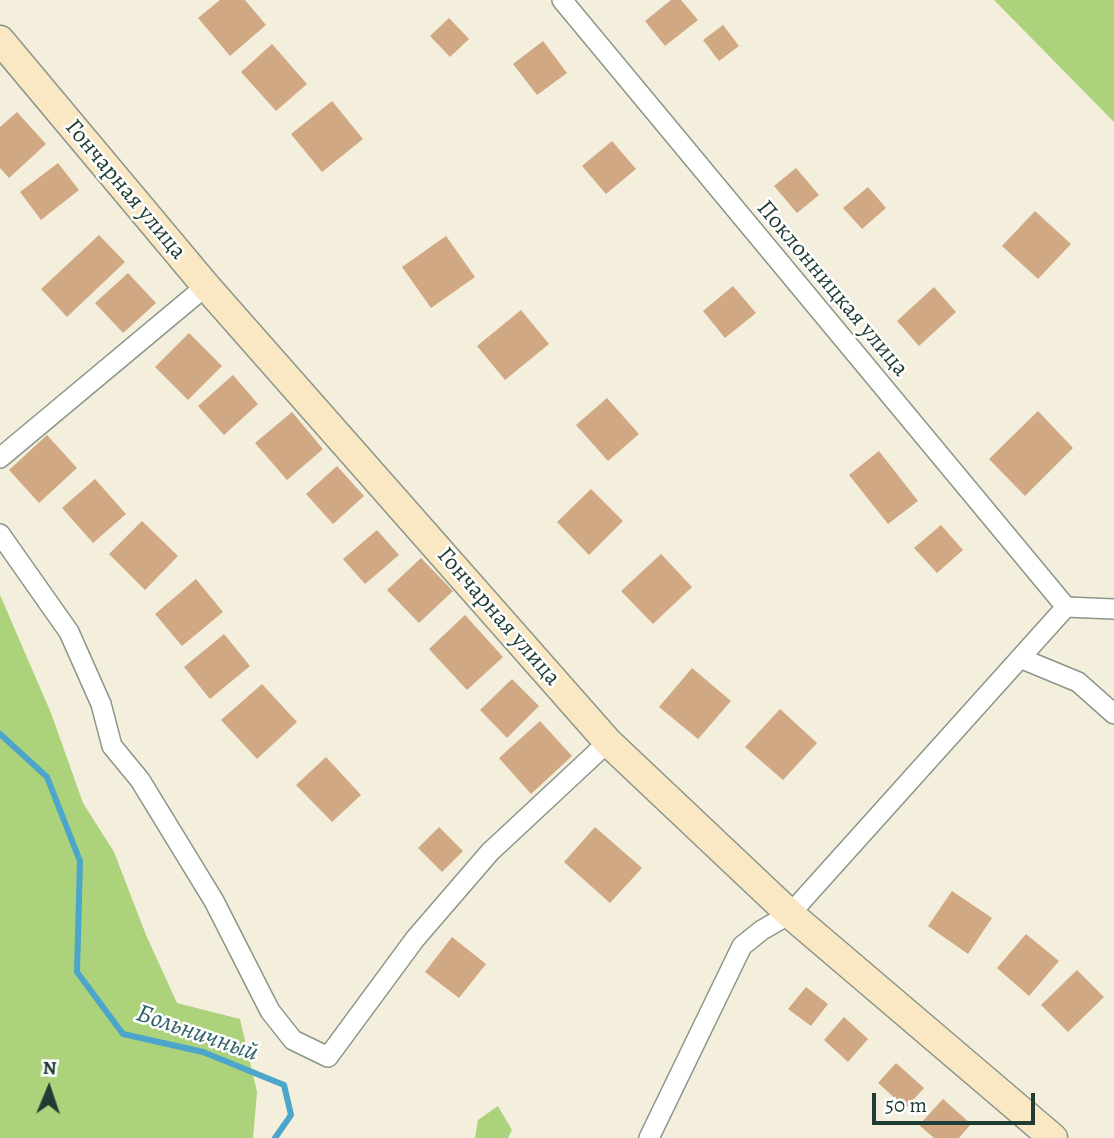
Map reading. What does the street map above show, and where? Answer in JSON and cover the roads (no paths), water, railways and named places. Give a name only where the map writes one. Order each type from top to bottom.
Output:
[{"type":"street","name":"Поклонницкая улица","points":[[562,0],[1066,607]]},
{"type":"street","name":"Гончарная улица","points":[[0,40],[206,286],[608,742],[790,914],[1053,1138]]},
{"type":"street","points":[[0,458],[206,286]]},
{"type":"street","points":[[0,534],[69,632],[101,704],[112,746],[139,780],[214,901],[270,1012],[293,1040],[328,1057],[415,939],[490,852],[608,742]]},
{"type":"street","points":[[649,1138],[742,946],[762,930],[790,914],[1066,607],[1114,609]]},
{"type":"street","points":[[1020,658],[1078,682],[1114,714]]},
{"type":"waterway","name":"Больничный","points":[[0,734],[47,777],[80,861],[77,972],[123,1034],[203,1052],[284,1085],[291,1115],[275,1138]]}]
